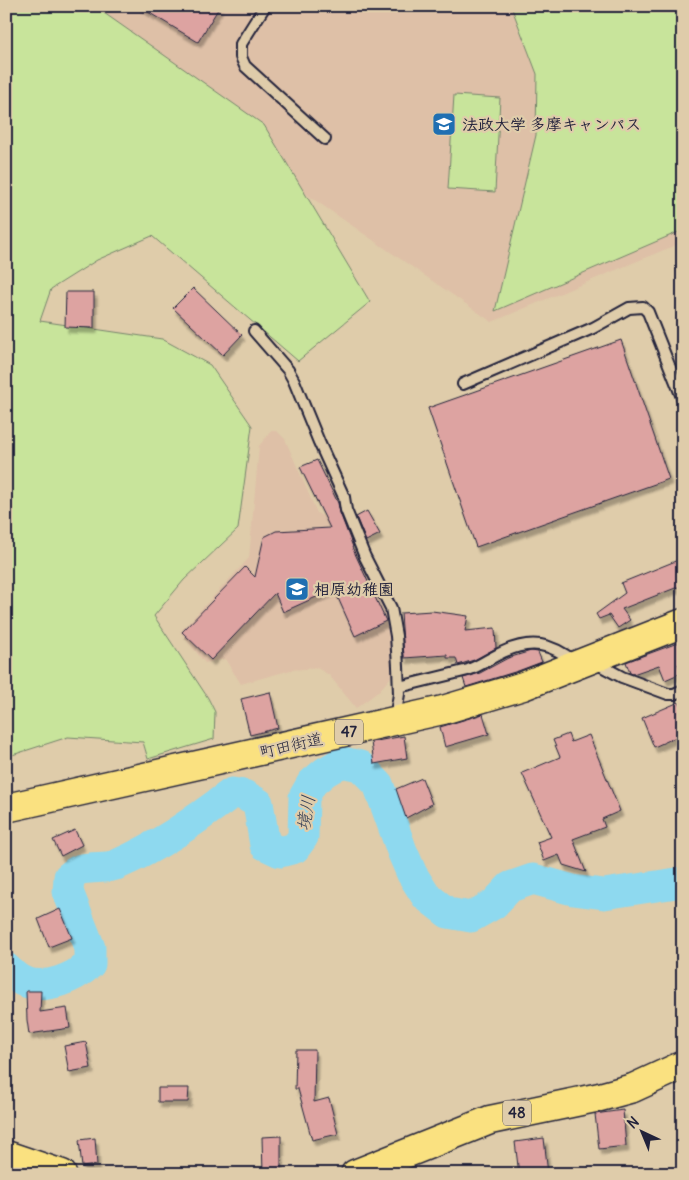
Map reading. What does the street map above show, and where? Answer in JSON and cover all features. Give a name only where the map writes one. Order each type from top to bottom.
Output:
[{"type":"main road","name":"町田街道","points":[[6,808],[395,722],[485,698],[523,686],[683,623]]},
{"type":"main road","name":"48","points":[[355,1174],[490,1120],[605,1096],[632,1088],[683,1066]]},
{"type":"main road","points":[[6,1155],[62,1174]]},
{"type":"lane","points":[[265,6],[241,44],[245,66],[325,139]]},
{"type":"lane","points":[[463,384],[592,328],[636,306],[643,307],[648,312],[683,400]]},
{"type":"lane","points":[[254,331],[288,370],[294,381],[344,497],[346,510],[365,557],[391,608],[396,636],[399,687],[395,722]]},
{"type":"lane","points":[[399,687],[468,670],[501,653],[524,644],[563,652],[668,694],[674,694],[683,690]]},
{"type":"shaded area","name":"法政大学 多摩キャンパス","points":[[33,6],[683,6],[683,242],[492,322]]},
{"type":"shaded area","name":"相原幼稚園","points":[[271,431],[277,431],[285,439],[317,513],[324,517],[340,511],[354,551],[389,620],[392,662],[391,677],[378,692],[356,708],[329,675],[317,668],[291,670],[241,684],[225,659],[205,663],[180,632],[249,558],[259,446]]},
{"type":"green space","points":[[6,6],[94,6],[264,125],[370,302],[298,361],[152,236],[97,260],[51,289],[40,321],[162,339],[210,365],[252,426],[238,529],[184,580],[154,616],[208,698],[215,712],[214,739],[148,759],[143,742],[68,737],[6,757]]},
{"type":"green space","points":[[511,6],[683,6],[683,230],[495,311],[536,135],[537,74]]},
{"type":"green space","points":[[454,95],[500,98],[495,192],[448,189]]},
{"type":"building","points":[[138,6],[220,6],[198,42]]},
{"type":"building","points":[[193,288],[242,335],[223,355],[173,308]]},
{"type":"building","points":[[66,292],[94,292],[94,328],[65,327]]},
{"type":"building","points":[[621,340],[669,479],[476,547],[428,408]]},
{"type":"building","points":[[317,460],[338,503],[352,547],[386,621],[355,636],[334,589],[283,612],[275,593],[211,660],[182,632],[245,567],[255,577],[264,537],[276,531],[330,528],[300,467]]},
{"type":"building","points":[[367,511],[380,534],[366,541],[356,517]]},
{"type":"building","points":[[683,558],[683,585],[622,609],[630,620],[618,628],[609,615],[599,619],[596,614],[625,593],[621,583]]},
{"type":"building","points":[[432,611],[468,616],[465,631],[495,628],[496,648],[474,660],[458,665],[456,658],[447,658],[447,655],[404,658],[401,613]]},
{"type":"building","points":[[683,641],[683,662],[678,664],[681,673],[665,680],[659,665],[633,674],[630,673],[626,662]]},
{"type":"building","points":[[531,651],[538,652],[542,662],[466,687],[463,678],[480,673],[508,658]]},
{"type":"building","points":[[270,692],[278,728],[250,735],[241,699]]},
{"type":"building","points":[[679,702],[683,711],[683,734],[654,747],[642,718]]},
{"type":"building","points":[[483,714],[489,734],[445,747],[440,727]]},
{"type":"building","points":[[568,734],[571,742],[589,735],[620,811],[602,819],[605,827],[573,839],[586,872],[563,865],[559,855],[544,861],[537,842],[551,837],[522,773],[560,757],[553,740]]},
{"type":"building","points":[[404,736],[407,758],[374,764],[371,742]]},
{"type":"building","points":[[422,778],[432,804],[406,818],[396,789]]},
{"type":"building","points":[[75,830],[82,845],[61,856],[53,840]]},
{"type":"building","points":[[60,909],[72,938],[49,947],[38,919]]},
{"type":"building","points":[[26,991],[41,991],[40,1012],[67,1008],[70,1028],[29,1034]]},
{"type":"building","points":[[86,1042],[91,1068],[69,1072],[64,1046]]},
{"type":"building","points":[[296,1050],[315,1050],[314,1102],[329,1098],[338,1134],[312,1140],[298,1089],[295,1089]]},
{"type":"building","points":[[158,1088],[189,1088],[188,1102],[158,1102]]},
{"type":"building","points":[[623,1110],[626,1146],[599,1149],[595,1114]]},
{"type":"building","points":[[281,1136],[281,1174],[263,1174],[262,1137]]},
{"type":"building","points":[[95,1138],[97,1165],[82,1167],[79,1140]]},
{"type":"building","points":[[544,1138],[548,1174],[519,1174],[515,1142]]},
{"type":"waterway","name":"境川","points":[[6,968],[22,981],[42,985],[68,978],[84,969],[90,964],[90,948],[68,892],[69,877],[80,869],[112,866],[132,858],[176,832],[232,793],[244,795],[258,803],[265,845],[280,852],[295,848],[303,837],[304,797],[312,783],[325,772],[342,762],[360,766],[378,784],[412,874],[426,896],[448,913],[471,917],[494,904],[510,887],[533,879],[573,890],[604,894],[683,882]]},
{"type":"place","name":"法政大学 多摩キャンパス","points":[[444,124]]},
{"type":"place","name":"相原幼稚園","points":[[297,589]]}]
